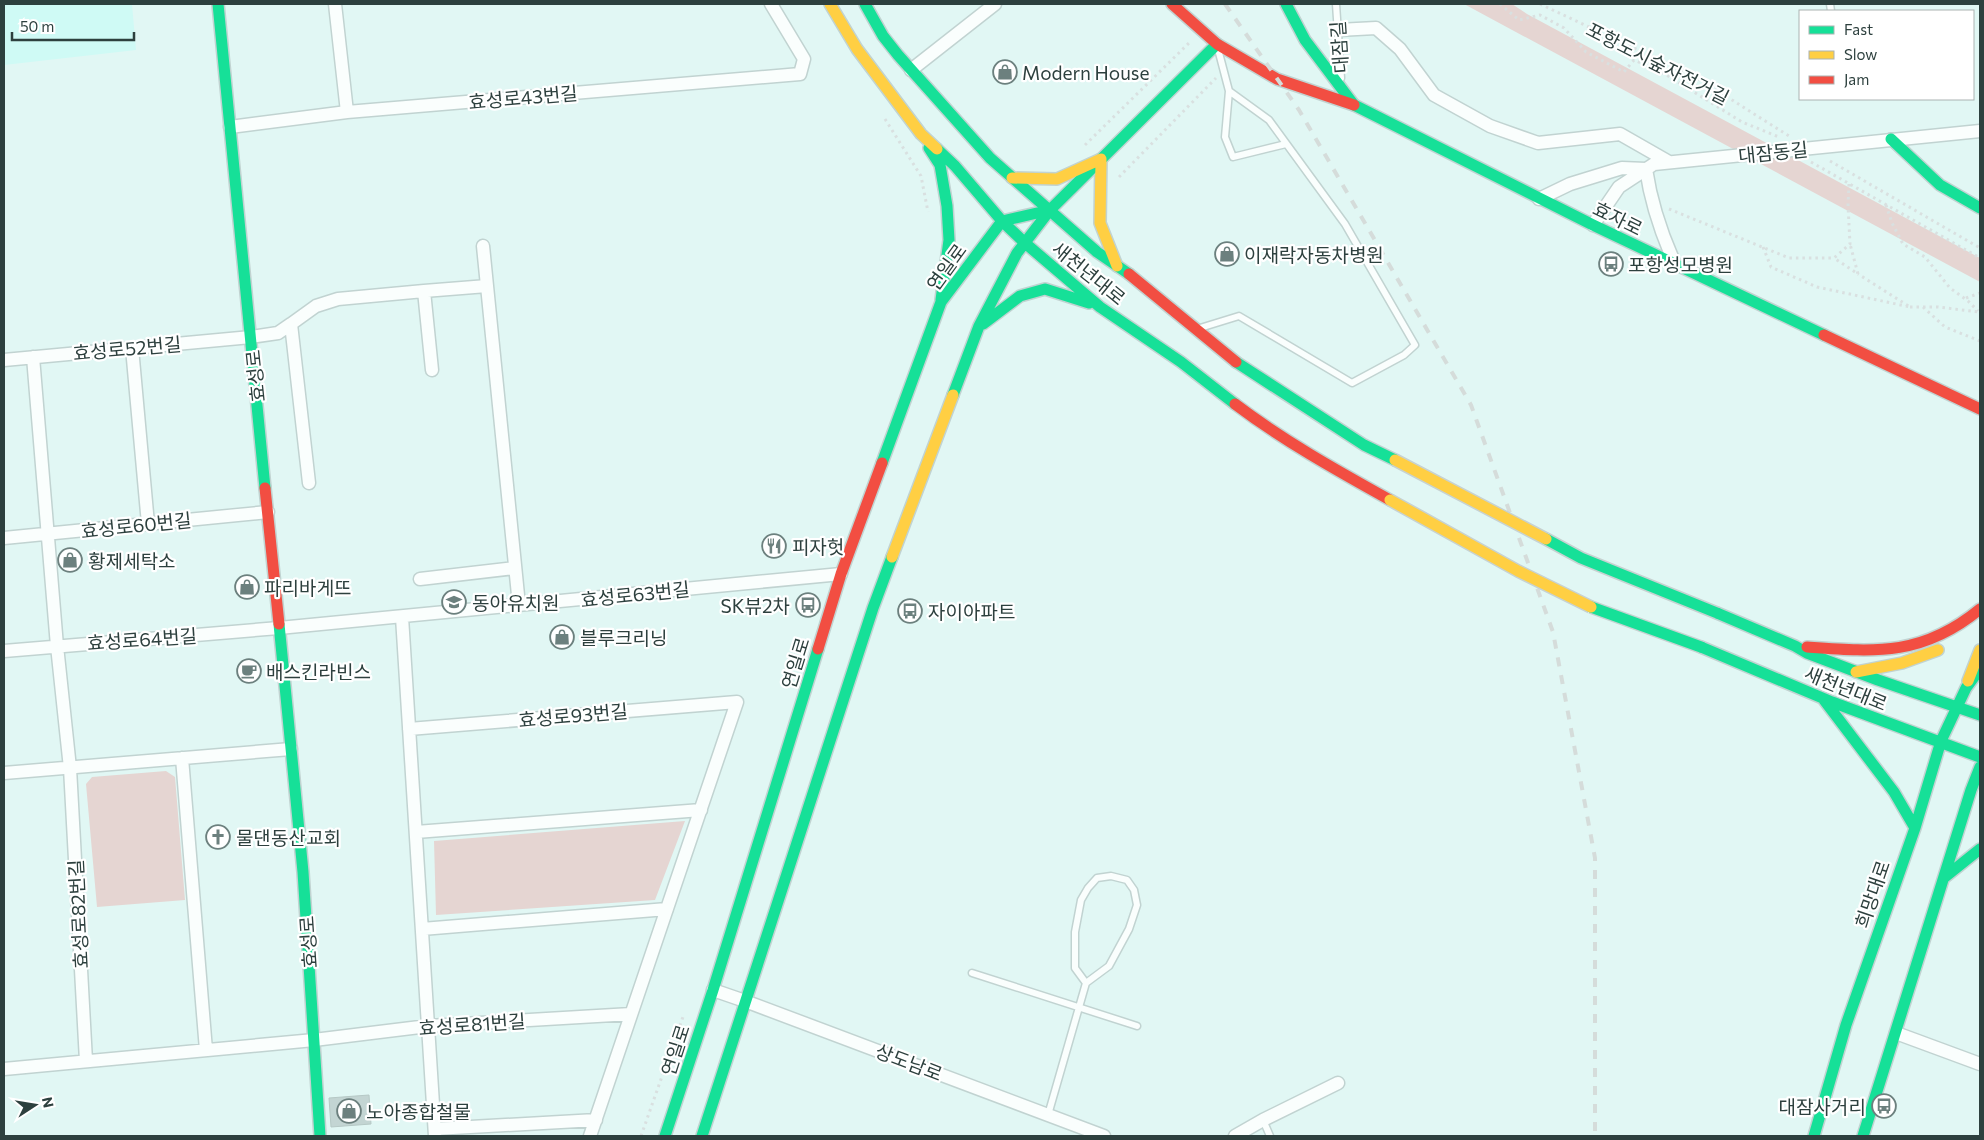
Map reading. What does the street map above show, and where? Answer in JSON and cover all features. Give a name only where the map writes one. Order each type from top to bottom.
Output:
[{"type":"main road","name":"효성로","points":[[218,4],[303,872],[320,1136]]},
{"type":"main road","name":"새천년대로","points":[[830,4],[857,49],[922,134],[955,166],[1002,221],[1100,307],[1181,362],[1267,428],[1316,459],[1518,571],[1591,607],[1701,647],[1823,698],[1980,757]]},
{"type":"main road","name":"새천년대로","points":[[865,4],[882,36],[965,132],[1012,178],[1097,252],[1242,367],[1364,445],[1581,558],[1796,646],[1807,653],[1856,672],[1980,714]]},
{"type":"main road","points":[[1172,4],[1217,44],[1277,79],[1354,105]]},
{"type":"main road","name":"효자로","points":[[1286,4],[1305,40],[1354,105],[1593,226],[1980,410]]},
{"type":"main road","points":[[702,1136],[873,608],[979,326],[1017,253],[1050,210],[1217,44]]},
{"type":"main road","points":[[922,134],[940,165],[947,206],[949,240],[941,302]]},
{"type":"main road","points":[[1891,139],[1940,185],[1980,208]]},
{"type":"main road","points":[[1012,178],[1057,179],[1101,159]]},
{"type":"main road","points":[[1101,159],[1100,223],[1117,266]]},
{"type":"main road","points":[[1002,221],[1050,210]]},
{"type":"main road","name":"연일로","points":[[665,1136],[713,990],[841,574],[941,302],[1002,221]]},
{"type":"main road","points":[[979,326],[1020,296],[1045,288],[1100,307]]},
{"type":"main road","points":[[1796,646],[1890,649],[1918,644],[1941,636],[1980,610]]},
{"type":"main road","points":[[1856,672],[1902,663],[1937,652],[1944,647]]},
{"type":"main road","points":[[1964,693],[1973,664],[1980,650]]},
{"type":"main road","name":"희망대로","points":[[1814,1136],[1846,1025],[1914,828],[1941,742],[1964,693],[1980,669]]},
{"type":"main road","points":[[1823,698],[1894,792],[1914,828]]},
{"type":"main road","points":[[1863,1136],[1971,790],[1980,767]]},
{"type":"main road","points":[[1945,877],[1980,849]]},
{"type":"street","points":[[335,4],[347,112]]},
{"type":"street","name":"효성로43번길","points":[[230,127],[347,112],[800,74],[804,59],[772,4]]},
{"type":"street","points":[[911,70],[995,4]]},
{"type":"street","points":[[1338,30],[1376,28],[1400,49],[1434,95],[1490,126],[1538,143],[1620,134],[1669,162]]},
{"type":"street","name":"대잠동길","points":[[1593,226],[1620,187],[1654,164],[1980,131]]},
{"type":"street","points":[[1539,199],[1570,184],[1622,168],[1646,169],[1660,231],[1674,264]]},
{"type":"street","points":[[483,246],[519,605]]},
{"type":"street","name":"효성로52번길","points":[[4,360],[278,333],[316,306],[338,299],[487,286]]},
{"type":"street","points":[[424,291],[432,370]]},
{"type":"street","points":[[291,324],[309,483]]},
{"type":"street","points":[[132,348],[148,524]]},
{"type":"street","name":"효성로82번길","points":[[33,357],[57,646],[70,768],[86,1061]]},
{"type":"street","name":"효성로60번길","points":[[4,538],[268,512]]},
{"type":"street","points":[[420,579],[515,568]]},
{"type":"street","name":"효성로63번길","points":[[280,628],[841,574]]},
{"type":"street","points":[[402,617],[435,1132],[596,1120]]},
{"type":"street","name":"효성로64번길","points":[[4,650],[280,628]]},
{"type":"street","name":"효성로93번길","points":[[409,729],[737,702],[700,810]]},
{"type":"street","points":[[4,773],[291,749]]},
{"type":"street","points":[[182,758],[206,1050]]},
{"type":"street","points":[[416,832],[700,810],[590,1136]]},
{"type":"street","points":[[422,929],[667,910]]},
{"type":"street","name":"상도남로","points":[[713,990],[745,1000],[1104,1136]]},
{"type":"street","name":"효성로81번길","points":[[314,1040],[428,1026],[632,1014]]},
{"type":"street","points":[[1896,1034],[1980,1064]]},
{"type":"street","points":[[4,1069],[314,1040]]},
{"type":"street","points":[[1235,1136],[1338,1083]]},
{"type":"lane","name":"대잠길","points":[[1336,4],[1342,90]]},
{"type":"lane","points":[[1217,44],[1229,92],[1225,137],[1233,157],[1286,144]]},
{"type":"lane","points":[[1196,329],[1239,316],[1352,383],[1404,356],[1415,345],[1345,224],[1269,120],[1229,92]]},
{"type":"lane","points":[[1048,1115],[1086,983],[1109,966],[1129,929],[1136,905],[1134,890],[1127,880],[1111,876],[1098,878],[1088,888],[1081,900],[1075,932],[1075,968],[1086,983]]},
{"type":"lane","points":[[972,973],[1137,1026]]},
{"type":"lane","points":[[1263,1120],[1270,1136]]},
{"type":"path","points":[[1500,4],[1519,20],[1540,15],[1564,28],[1586,52],[1624,72],[1634,60],[1665,74],[1742,122],[1810,149],[1811,162],[1980,258]]},
{"type":"path","name":"포항도시숲자전거길","points":[[1540,4],[1694,76],[1810,149],[1980,248]]},
{"type":"path","points":[[1078,152],[1201,30]]},
{"type":"path","points":[[1100,196],[1223,70]]},
{"type":"path","points":[[1849,184],[1850,244],[1858,274]]},
{"type":"path","points":[[1886,204],[1892,223],[1903,244],[1925,258],[1950,288],[1979,312]]},
{"type":"path","points":[[1654,209],[1672,209],[1788,258],[1834,258],[1910,307]]},
{"type":"path","points":[[1834,258],[1850,244]]},
{"type":"path","points":[[1763,246],[1771,266],[1817,287],[1910,307],[1979,312]]},
{"type":"path","points":[[1965,299],[1980,293]]},
{"type":"path","points":[[1922,307],[1945,327],[1980,341]]},
{"type":"shaded area","points":[[4,4],[132,4],[136,50],[4,65]]},
{"type":"shaded area","points":[[1464,4],[1512,4],[1527,14],[1980,258],[1980,282]]},
{"type":"shaded area","points":[[166,771],[175,777],[185,900],[97,907],[86,784],[92,777]]},
{"type":"shaded area","points":[[685,821],[655,900],[436,915],[434,841]]},
{"type":"building","name":"노아종합철물","points":[[369,1095],[371,1124],[331,1127],[329,1098]]},
{"type":"railway","points":[[1225,4],[1299,110],[1471,405],[1553,632],[1595,858],[1595,1136]]},
{"type":"traffic: fast","points":[[218,4],[265,488]]},
{"type":"traffic: fast","points":[[865,4],[883,36],[898,55],[990,158],[1097,252],[1129,274]]},
{"type":"traffic: fast","points":[[1286,4],[1305,40],[1354,105],[1593,225],[1824,335]]},
{"type":"traffic: fast","points":[[1050,210],[1217,44]]},
{"type":"traffic: fast","points":[[1891,139],[1940,185],[1980,208]]},
{"type":"traffic: fast","points":[[929,148],[940,165],[947,206],[949,240],[941,300]]},
{"type":"traffic: fast","points":[[937,149],[955,166],[1002,221],[1025,243],[1100,307],[1181,362],[1235,404]]},
{"type":"traffic: fast","points":[[882,463],[941,302],[1002,221],[1050,210]]},
{"type":"traffic: fast","points":[[953,395],[979,326],[1017,253],[1050,210]]},
{"type":"traffic: fast","points":[[983,324],[1020,296],[1045,289],[1089,303]]},
{"type":"traffic: fast","points":[[1236,362],[1364,445],[1395,460]]},
{"type":"traffic: fast","points":[[1546,539],[1581,558],[1717,613]]},
{"type":"traffic: fast","points":[[702,1136],[873,608],[892,557]]},
{"type":"traffic: fast","points":[[1591,607],[1701,647]]},
{"type":"traffic: fast","points":[[1717,613],[1795,646],[1807,653],[1980,715]]},
{"type":"traffic: fast","points":[[279,624],[303,872],[320,1136]]},
{"type":"traffic: fast","points":[[1701,647],[1832,702],[1980,757]]},
{"type":"traffic: fast","points":[[665,1136],[713,990],[818,649]]},
{"type":"traffic: fast","points":[[1814,1136],[1846,1025],[1915,828],[1941,741],[1966,688],[1980,669]]},
{"type":"traffic: fast","points":[[1824,700],[1894,792],[1915,828]]},
{"type":"traffic: fast","points":[[1863,1136],[1971,790],[1980,767]]},
{"type":"traffic: fast","points":[[1945,877],[1980,849]]},
{"type":"traffic: slow","points":[[830,4],[857,49],[921,134],[937,149]]},
{"type":"traffic: slow","points":[[1012,178],[1057,179],[1101,159],[1100,223],[1117,266]]},
{"type":"traffic: slow","points":[[892,557],[953,395]]},
{"type":"traffic: slow","points":[[1395,460],[1546,539]]},
{"type":"traffic: slow","points":[[1390,500],[1518,571],[1591,607]]},
{"type":"traffic: slow","points":[[1856,672],[1902,663],[1938,650]]},
{"type":"traffic: slow","points":[[1968,681],[1980,650]]},
{"type":"traffic: jam","points":[[1172,4],[1217,44],[1277,79],[1354,105]]},
{"type":"traffic: jam","points":[[1129,274],[1236,362]]},
{"type":"traffic: jam","points":[[1824,335],[1980,409]]},
{"type":"traffic: jam","points":[[1235,404],[1291,443],[1390,500]]},
{"type":"traffic: jam","points":[[818,649],[841,574],[882,463]]},
{"type":"traffic: jam","points":[[265,488],[279,624]]},
{"type":"traffic: jam","points":[[1807,647],[1856,650],[1898,648],[1919,643],[1939,635],[1980,609]]},
{"type":"place","name":"Modern House","points":[[1005,72]]},
{"type":"place","name":"이재락자동차병원","points":[[1227,254]]},
{"type":"place","name":"포항성모병원","points":[[1611,264]]},
{"type":"place","name":"피자헛","points":[[774,546]]},
{"type":"place","name":"황제세탁소","points":[[70,560]]},
{"type":"place","name":"파리바게뜨","points":[[247,587]]},
{"type":"place","name":"동아유치원","points":[[454,602]]},
{"type":"place","name":"SK뷰2차","points":[[808,605]]},
{"type":"place","name":"자이아파트","points":[[910,611]]},
{"type":"place","name":"블루크리닝","points":[[562,637]]},
{"type":"place","name":"배스킨라빈스","points":[[249,671]]},
{"type":"place","name":"물댄동산교회","points":[[218,837]]},
{"type":"place","name":"대잠사거리","points":[[1884,1106]]},
{"type":"place","name":"노아종합철물","points":[[349,1111]]}]
